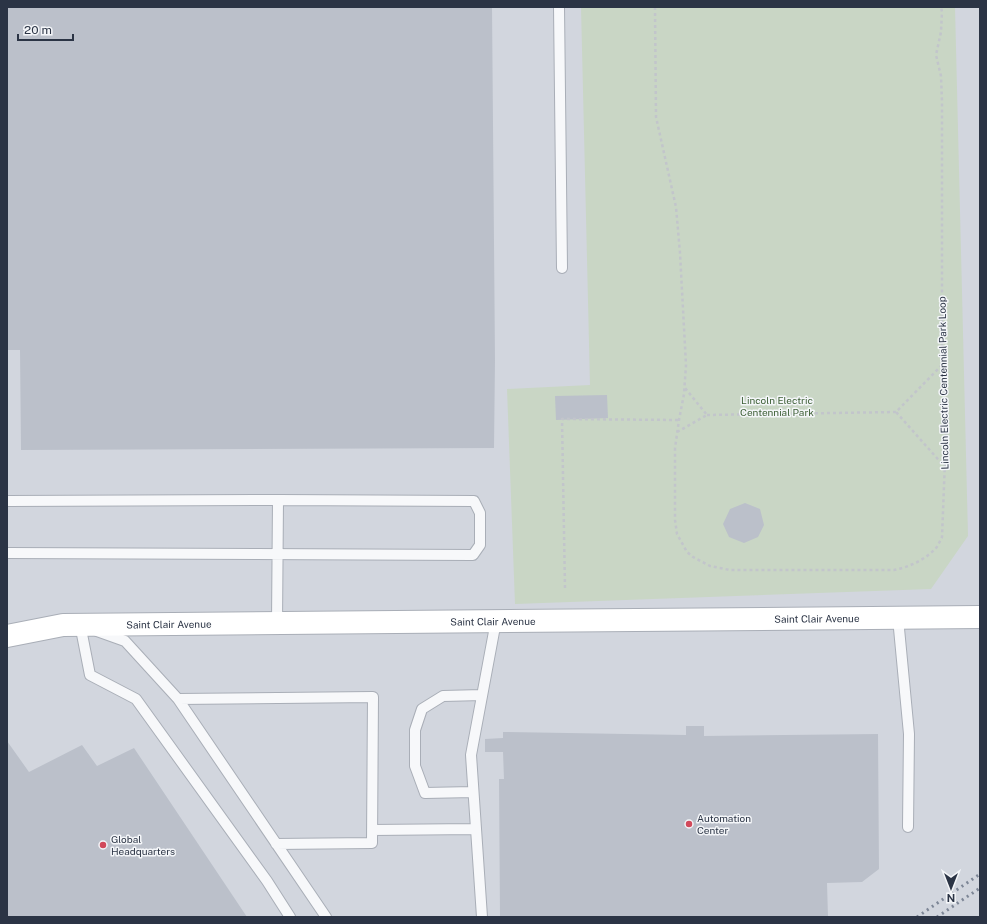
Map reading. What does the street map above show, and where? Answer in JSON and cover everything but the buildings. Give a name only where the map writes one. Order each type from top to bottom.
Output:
[{"type":"street","name":"Saint Clair Avenue","points":[[7,636],[63,625],[80,624],[980,617]]},
{"type":"lane","points":[[559,7],[562,268]]},
{"type":"lane","points":[[277,623],[278,500]]},
{"type":"lane","points":[[7,501],[474,501],[480,513],[480,545],[473,555],[7,553]]},
{"type":"lane","points":[[898,618],[909,734],[908,827]]},
{"type":"lane","points":[[482,917],[471,755],[496,621]]},
{"type":"lane","points":[[80,624],[124,641],[178,699],[326,917]]},
{"type":"lane","points":[[80,624],[90,675],[136,699],[290,917]]},
{"type":"lane","points":[[473,792],[425,793],[415,766],[415,730],[422,709],[443,696],[482,696]]},
{"type":"lane","points":[[178,699],[373,697],[372,843],[276,844]]},
{"type":"lane","points":[[372,830],[475,829]]},
{"type":"path","name":"Lincoln Electric Centennial Park Loop","points":[[655,7],[656,117],[676,207],[686,364],[685,387],[675,448],[675,520],[677,534],[687,552],[710,566],[730,570],[894,570],[908,567],[936,548],[942,537],[946,435],[942,365],[942,101],[941,76],[936,55],[941,32],[941,7]]},
{"type":"path","points":[[677,432],[707,415],[896,412],[942,365]]},
{"type":"path","points":[[685,387],[707,415]]},
{"type":"path","points":[[896,412],[945,467]]},
{"type":"path","points":[[565,588],[562,419],[679,420]]},
{"type":"shaded area","points":[[7,7],[980,7],[980,917],[7,917]]},
{"type":"green space","name":"Lincoln Electric Centennial Park","points":[[581,7],[955,7],[968,536],[931,589],[515,604],[507,389],[590,385]]},
{"type":"railway","points":[[917,917],[980,874]]},
{"type":"railway","points":[[937,917],[980,888]]},
{"type":"place","name":"Automation Center","points":[[689,824]]},
{"type":"place","name":"Global Headquarters","points":[[103,845]]}]
